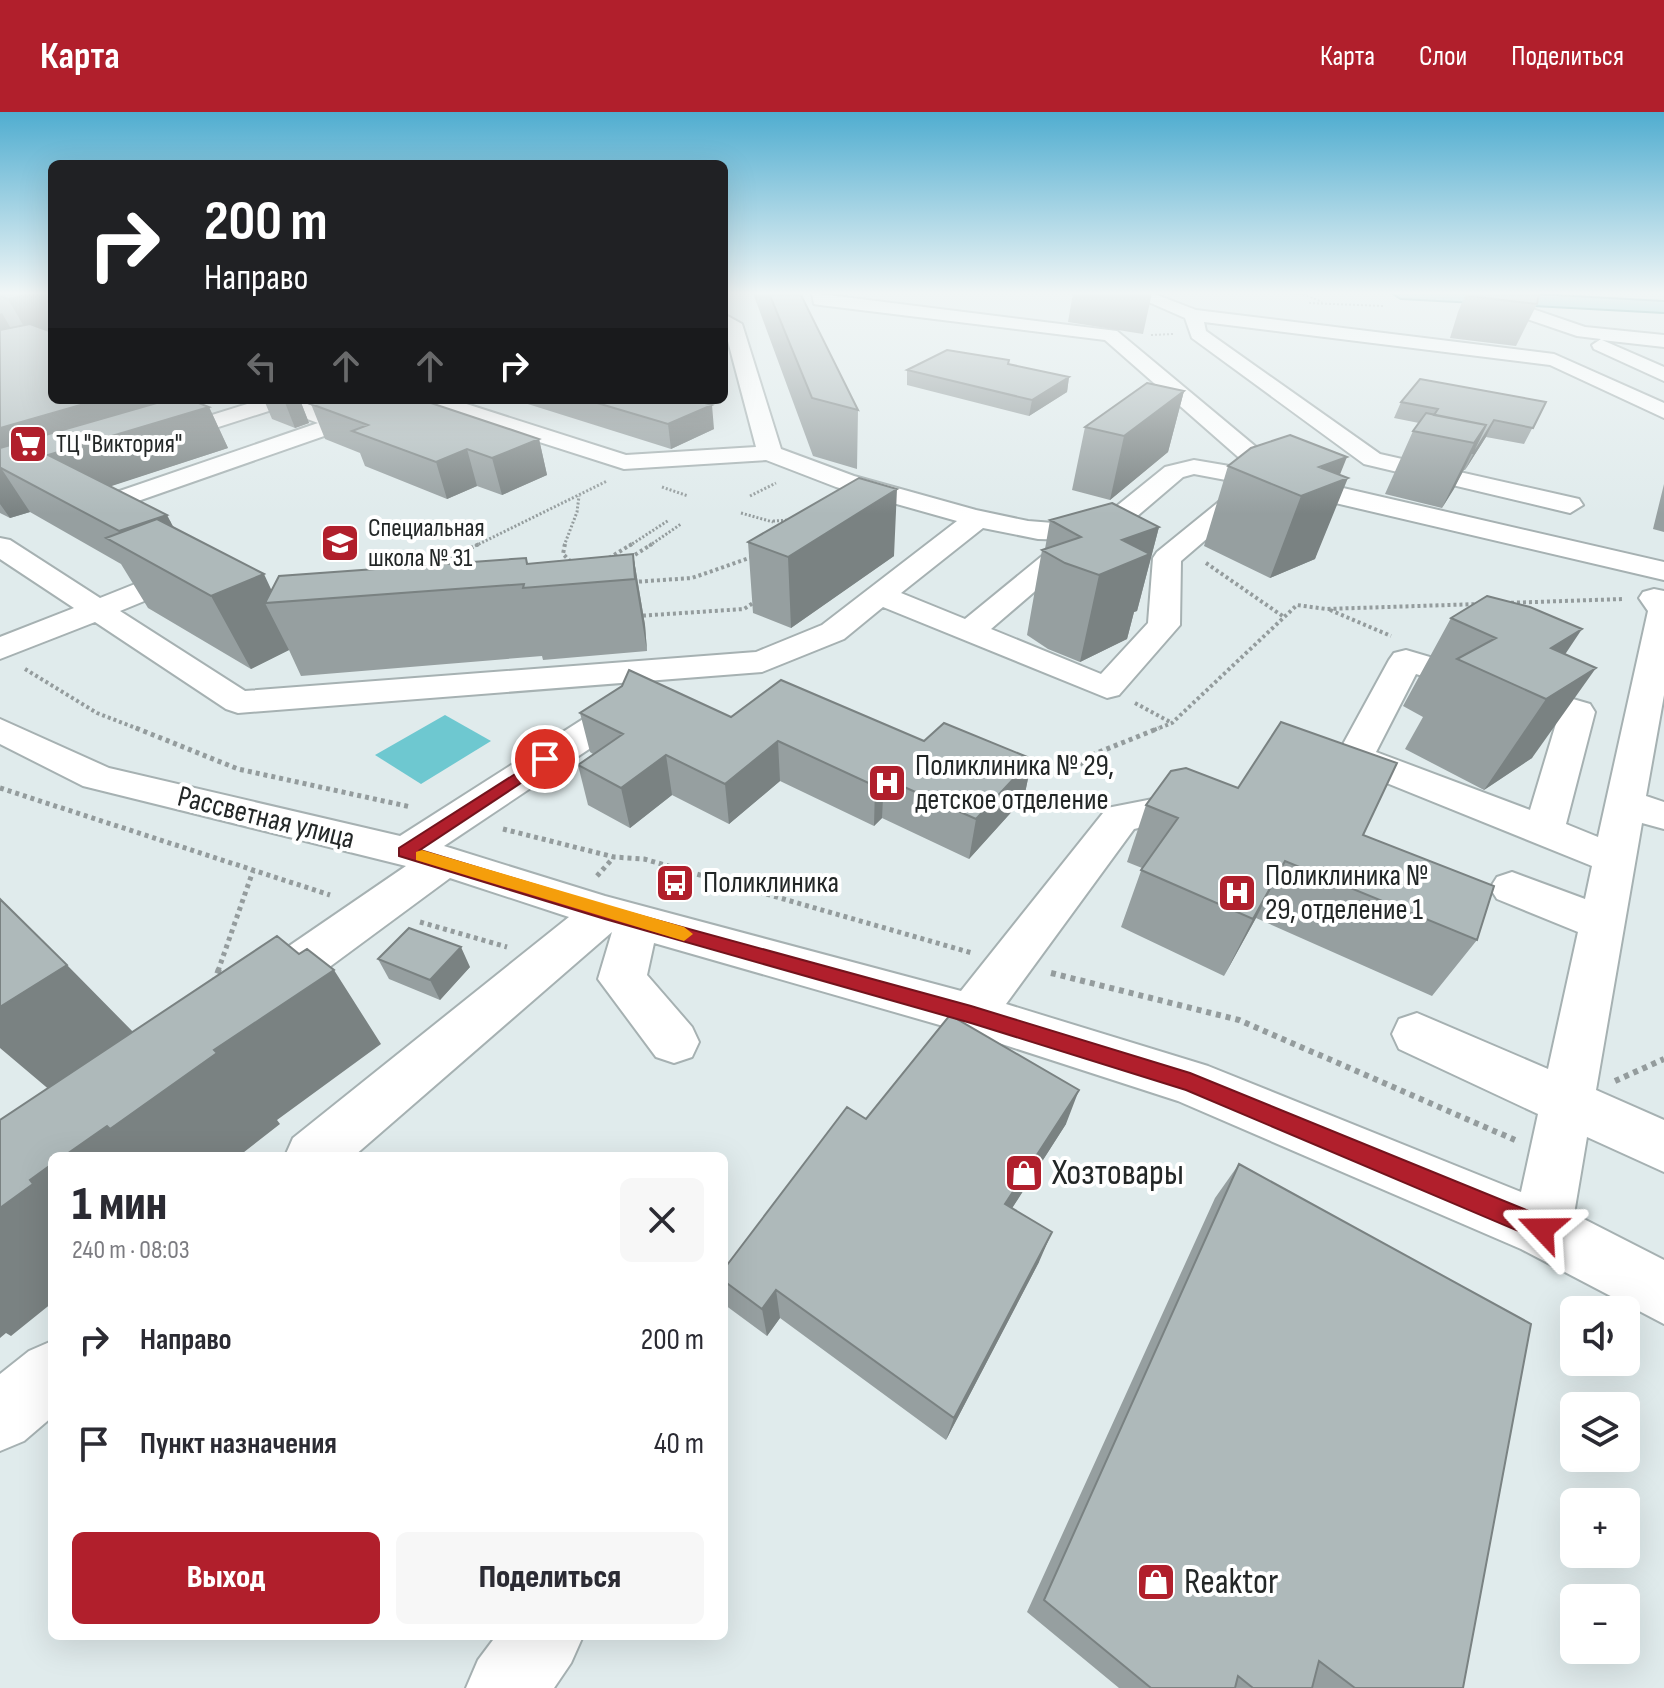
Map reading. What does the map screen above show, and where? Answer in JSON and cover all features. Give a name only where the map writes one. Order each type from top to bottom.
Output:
[{"type":"street","points":[[745,367],[774,458],[977,519],[1022,529],[1098,535],[1174,472],[1194,467],[1271,481],[1659,584],[1663,611],[1643,713],[1645,810],[1615,859],[1542,1229]]},
{"type":"street","points":[[1145,367],[1271,481]]},
{"type":"street","points":[[1243,367],[1372,459],[1570,505]]},
{"type":"street","points":[[1568,367],[1664,411]]},
{"type":"street","points":[[1645,367],[1664,375]]},
{"type":"street","points":[[132,447],[268,404]]},
{"type":"street","points":[[6,655],[98,610],[220,562],[117,500],[339,423],[286,404]]},
{"type":"street","points":[[444,404],[624,462],[770,453]]},
{"type":"street","points":[[488,418],[522,405]]},
{"type":"street","points":[[882,596],[1107,688],[1164,625],[1167,558],[1271,481]]},
{"type":"street","points":[[0,546],[238,702],[762,662],[833,632],[977,519]]},
{"type":"street","points":[[969,631],[1052,562]]},
{"type":"street","points":[[1403,641],[1643,713]]},
{"type":"street","points":[[1544,831],[1577,712],[1406,660],[1355,757],[1615,859]]},
{"type":"street","points":[[222,1000],[377,911],[435,843],[615,715]]},
{"type":"street","name":"Рассветная улица","points":[[0,730],[97,777],[435,843],[621,917],[971,1014],[1190,1082],[1542,1229],[1664,1293]]},
{"type":"street","points":[[971,1014],[1121,818],[1158,811]]},
{"type":"street","points":[[1512,888],[1602,923]]},
{"type":"street","points":[[318,1152],[549,959],[621,917],[622,979],[674,1042]]},
{"type":"street","points":[[1417,1034],[1664,1147]]},
{"type":"street","points":[[0,1417],[48,1377]]},
{"type":"street","points":[[506,1688],[541,1640]]},
{"type":"path","points":[[456,569],[442,562],[613,478],[598,473]]},
{"type":"path","points":[[649,482],[688,496]]},
{"type":"path","points":[[578,569],[563,554],[564,536],[580,512],[579,496]]},
{"type":"path","points":[[741,513],[773,521],[799,519]]},
{"type":"path","points":[[599,565],[669,520]]},
{"type":"path","points":[[773,521],[780,530]]},
{"type":"path","points":[[629,559],[681,524]]},
{"type":"path","points":[[1181,546],[1284,617]]},
{"type":"path","points":[[629,581],[692,578],[765,550]]},
{"type":"path","points":[[1498,603],[1659,584]]},
{"type":"path","points":[[626,617],[744,609],[757,600]]},
{"type":"path","points":[[1079,765],[1092,755],[1172,723],[1297,605],[1326,609],[1482,603]]},
{"type":"path","points":[[1326,609],[1403,641]]},
{"type":"path","points":[[6,655],[97,713],[435,843],[644,859],[1010,963],[1239,1020],[1556,1158]]},
{"type":"path","points":[[1107,688],[1172,723]]},
{"type":"path","points":[[0,788],[377,911],[549,959]]},
{"type":"path","points":[[222,1000],[253,871]]},
{"type":"shaded area","points":[[445,715],[491,741],[421,784],[375,755]]},
{"type":"building","points":[[0,367],[48,367],[48,404],[84,404],[0,428]]},
{"type":"building","points":[[799,367],[836,367],[858,410],[812,398]]},
{"type":"building","points":[[914,367],[1020,367],[1069,377],[1032,400],[907,370]]},
{"type":"building","points":[[1420,379],[1546,402],[1533,428],[1494,420],[1472,453],[1486,425],[1434,415],[1438,409],[1401,402]]},
{"type":"building","points":[[1147,383],[1184,391],[1124,436],[1085,427]]},
{"type":"building","points":[[153,404],[201,404],[209,407],[48,455],[167,515],[119,531],[0,468],[0,448]]},
{"type":"building","points":[[311,404],[434,404],[539,439],[492,458],[467,449],[436,462],[352,431],[368,425]]},
{"type":"building","points":[[600,404],[712,405],[668,424]]},
{"type":"building","points":[[1426,413],[1486,425],[1474,443],[1413,431]]},
{"type":"building","points":[[1290,435],[1347,457],[1319,467],[1348,478],[1301,496],[1228,466],[1251,448]]},
{"type":"building","points":[[859,478],[897,489],[788,557],[748,542]]},
{"type":"building","points":[[1112,503],[1159,527],[1122,540],[1150,554],[1099,575],[1065,563],[1042,550],[1081,537],[1050,520]]},
{"type":"building","points":[[157,519],[264,574],[211,596],[106,538]]},
{"type":"building","points":[[633,554],[635,579],[265,603],[279,576],[526,558],[527,564]]},
{"type":"building","points":[[1487,596],[1530,607],[1582,629],[1551,648],[1596,668],[1546,699],[1457,659],[1496,638],[1451,618]]},
{"type":"building","points":[[629,670],[731,717],[781,680],[924,741],[944,723],[1032,759],[976,819],[884,778],[875,786],[778,741],[725,784],[666,755],[621,788],[578,765],[623,734],[580,713],[622,686]]},
{"type":"building","points":[[1281,722],[1397,763],[1363,835],[1494,886],[1477,940],[1285,861],[1253,919],[1141,870],[1178,818],[1146,805],[1171,771],[1186,768],[1238,788]]},
{"type":"building","points":[[0,899],[67,965],[0,1007]]},
{"type":"building","points":[[409,928],[461,947],[430,980],[378,959]]},
{"type":"building","points":[[277,936],[299,954],[307,949],[334,970],[214,1050],[217,1053],[110,1129],[107,1126],[70,1152],[48,1152],[48,1167],[30,1180],[33,1184],[0,1208],[0,1120]]},
{"type":"building","points":[[950,1015],[1079,1090],[1005,1204],[1052,1232],[954,1418],[776,1290],[762,1309],[728,1284],[728,1264],[847,1107],[866,1119]]},
{"type":"building","points":[[1239,1164],[1531,1324],[1463,1688],[1355,1688],[1319,1661],[1312,1688],[1253,1688],[1238,1676],[1235,1688],[1151,1688],[1044,1600]]},
{"type":"slow traffic","points":[[422,856],[684,934]]},
{"type":"place","name":"ТЦ \"Виктория\"","points":[[28,444]]},
{"type":"place","name":"Специальная школа № 31","points":[[340,543]]},
{"type":"place","name":"Поликлиника № 29, детское отделение","points":[[887,783]]},
{"type":"place","name":"Поликлиника","points":[[675,883]]},
{"type":"place","name":"Поликлиника № 29, отделение 1","points":[[1237,893]]},
{"type":"place","name":"Хозтовары","points":[[1024,1173]]},
{"type":"place","name":"Reaktor","points":[[1156,1582]]},
{"type":"route","points":[[545,759],[455,816],[406,852],[605,912],[971,1014],[1190,1082],[1542,1229]]}]
